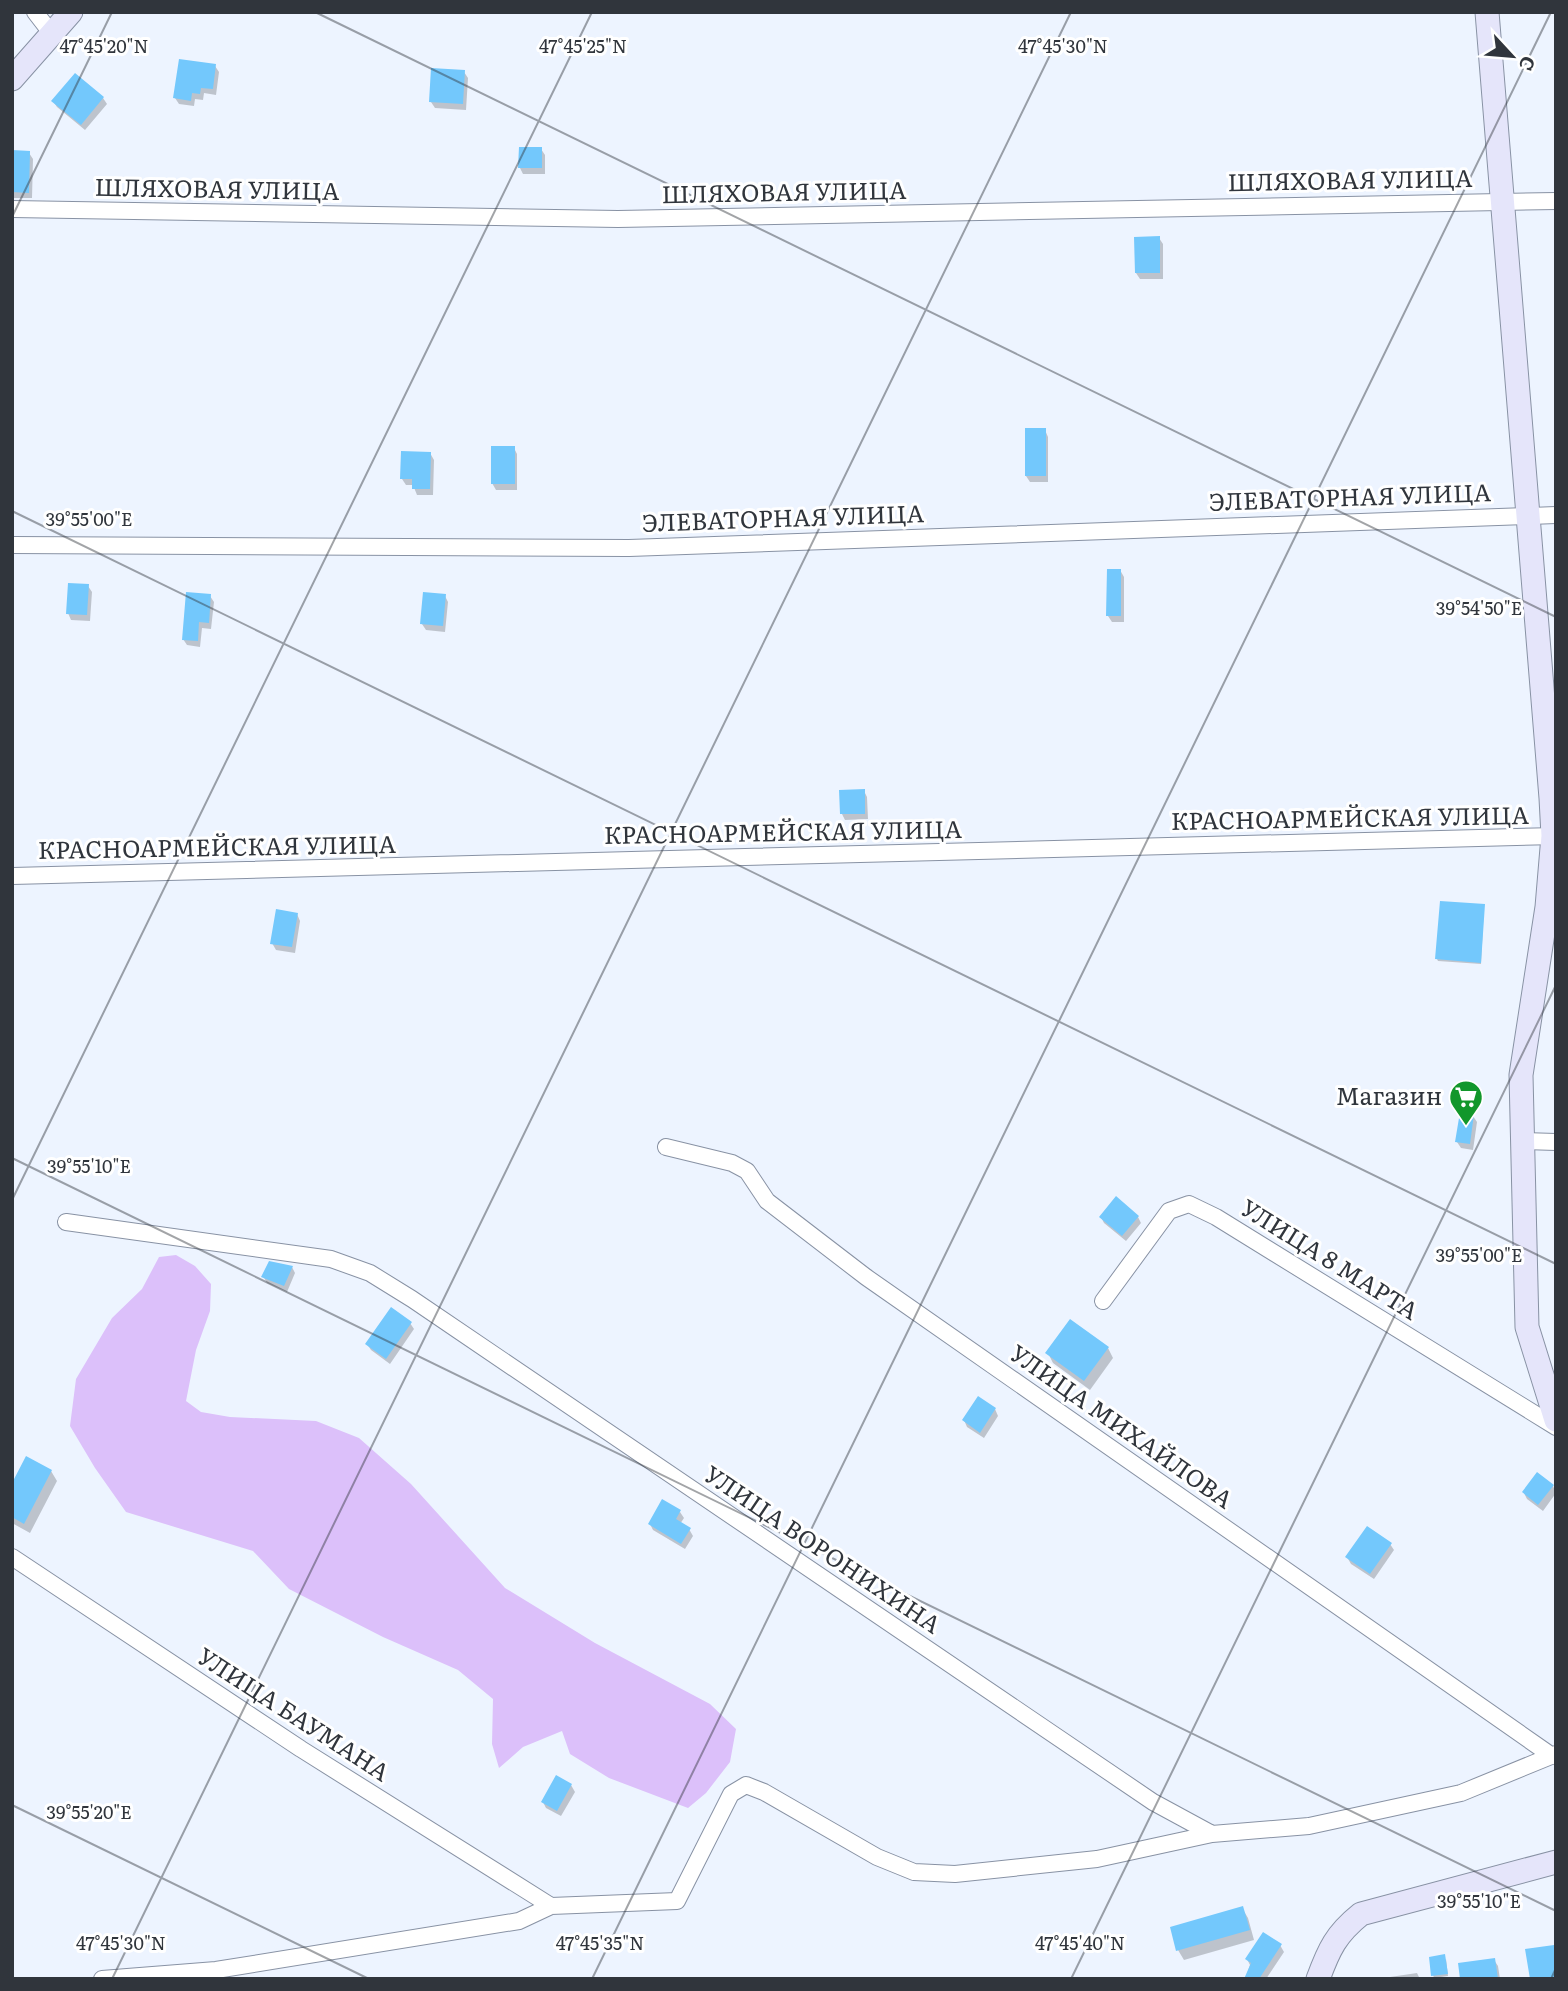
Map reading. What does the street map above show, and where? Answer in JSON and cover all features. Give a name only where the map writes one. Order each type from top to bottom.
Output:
[{"type":"street","points":[[35,12],[52,34]]},
{"type":"street","points":[[12,79],[71,12]]},
{"type":"street","points":[[1487,12],[1554,836],[1547,907],[1521,1075],[1527,1327],[1556,1420]]},
{"type":"street","name":"ШЛЯХОВАЯ УЛИЦА","points":[[12,209],[618,219],[1556,201]]},
{"type":"street","name":"ЭЛЕВАТОРНАЯ УЛИЦА","points":[[12,545],[629,548],[1556,515]]},
{"type":"street","name":"КРАСНОАРМЕЙСКАЯ УЛИЦА","points":[[12,876],[1554,836]]},
{"type":"street","points":[[1523,1141],[1556,1142]]},
{"type":"street","name":"УЛИЦА МИХАЙЛОВА","points":[[666,1147],[732,1163],[747,1171],[767,1201],[866,1277],[1554,1755]]},
{"type":"street","name":"УЛИЦА 8 МАРТА","points":[[1102,1301],[1169,1211],[1189,1205],[1216,1217],[1556,1426]]},
{"type":"street","name":"УЛИЦА ВОРОНИХИНА","points":[[66,1222],[331,1259],[370,1273],[412,1298],[1153,1802],[1212,1834]]},
{"type":"street","name":"УЛИЦА БАУМАНА","points":[[12,1558],[301,1749],[551,1906]]},
{"type":"street","points":[[102,1979],[216,1970],[492,1926],[519,1921],[551,1906],[677,1901],[731,1794],[746,1786],[764,1792],[877,1857],[914,1871],[955,1874],[1097,1859],[1212,1834],[1309,1826],[1461,1793],[1554,1755]]},
{"type":"street","points":[[1318,1979],[1327,1955],[1342,1929],[1361,1914],[1556,1862]]},
{"type":"shaded area","points":[[176,1255],[195,1266],[211,1284],[210,1311],[196,1350],[186,1401],[201,1412],[230,1417],[316,1421],[359,1438],[411,1484],[505,1588],[595,1643],[710,1704],[736,1729],[730,1762],[706,1793],[688,1808],[609,1778],[570,1754],[562,1731],[523,1747],[499,1768],[492,1744],[493,1699],[458,1670],[383,1637],[289,1589],[253,1551],[126,1512],[70,1426],[76,1379],[112,1318],[142,1289],[159,1257]]},
{"type":"building","points":[[179,59],[216,64],[213,89],[201,88],[200,94],[192,93],[191,101],[173,98]]},
{"type":"building","points":[[431,68],[465,70],[463,104],[429,102]]},
{"type":"building","points":[[75,73],[104,97],[81,125],[51,101]]},
{"type":"building","points":[[519,147],[542,147],[542,168],[518,168]]},
{"type":"building","points":[[12,150],[30,151],[29,193],[12,192]]},
{"type":"building","points":[[1160,236],[1160,273],[1135,273],[1134,237]]},
{"type":"building","points":[[1025,428],[1046,428],[1046,476],[1025,476]]},
{"type":"building","points":[[491,446],[515,446],[515,484],[491,484]]},
{"type":"building","points":[[401,451],[431,452],[430,489],[412,489],[412,479],[400,479]]},
{"type":"building","points":[[1107,569],[1121,569],[1121,616],[1106,616]]},
{"type":"building","points":[[68,583],[89,584],[87,615],[66,614]]},
{"type":"building","points":[[186,592],[211,594],[209,623],[199,622],[198,641],[182,640]]},
{"type":"building","points":[[423,592],[446,594],[443,626],[420,624]]},
{"type":"building","points":[[865,789],[865,814],[840,814],[839,790]]},
{"type":"building","points":[[1440,901],[1485,904],[1481,963],[1435,959]]},
{"type":"building","points":[[276,909],[298,913],[292,947],[270,944]]},
{"type":"building","points":[[1460,1112],[1474,1114],[1470,1144],[1455,1142]]},
{"type":"building","points":[[1116,1196],[1139,1216],[1122,1236],[1099,1217]]},
{"type":"building","points":[[269,1261],[293,1266],[284,1286],[261,1277]]},
{"type":"building","points":[[391,1307],[412,1322],[386,1359],[365,1344]]},
{"type":"building","points":[[1070,1319],[1109,1347],[1084,1381],[1045,1353]]},
{"type":"building","points":[[978,1396],[996,1408],[980,1433],[962,1420]]},
{"type":"building","points":[[26,1456],[52,1470],[24,1524],[12,1517],[12,1483]]},
{"type":"building","points":[[1537,1472],[1554,1485],[1538,1505],[1522,1492]]},
{"type":"building","points":[[662,1499],[681,1510],[676,1519],[691,1528],[681,1544],[648,1524]]},
{"type":"building","points":[[1367,1526],[1392,1543],[1370,1574],[1345,1557]]},
{"type":"building","points":[[556,1775],[572,1784],[557,1811],[541,1802]]},
{"type":"building","points":[[1243,1906],[1250,1930],[1176,1951],[1170,1927]]},
{"type":"building","points":[[1263,1932],[1282,1944],[1259,1979],[1244,1979],[1251,1963],[1245,1959]]},
{"type":"building","points":[[1554,1945],[1556,1979],[1530,1979],[1525,1949]]},
{"type":"building","points":[[1445,1954],[1448,1974],[1431,1976],[1429,1957]]},
{"type":"building","points":[[1495,1958],[1498,1979],[1460,1979],[1458,1963]]},
{"type":"place","name":"Магазин","points":[[1466,1127]]}]
